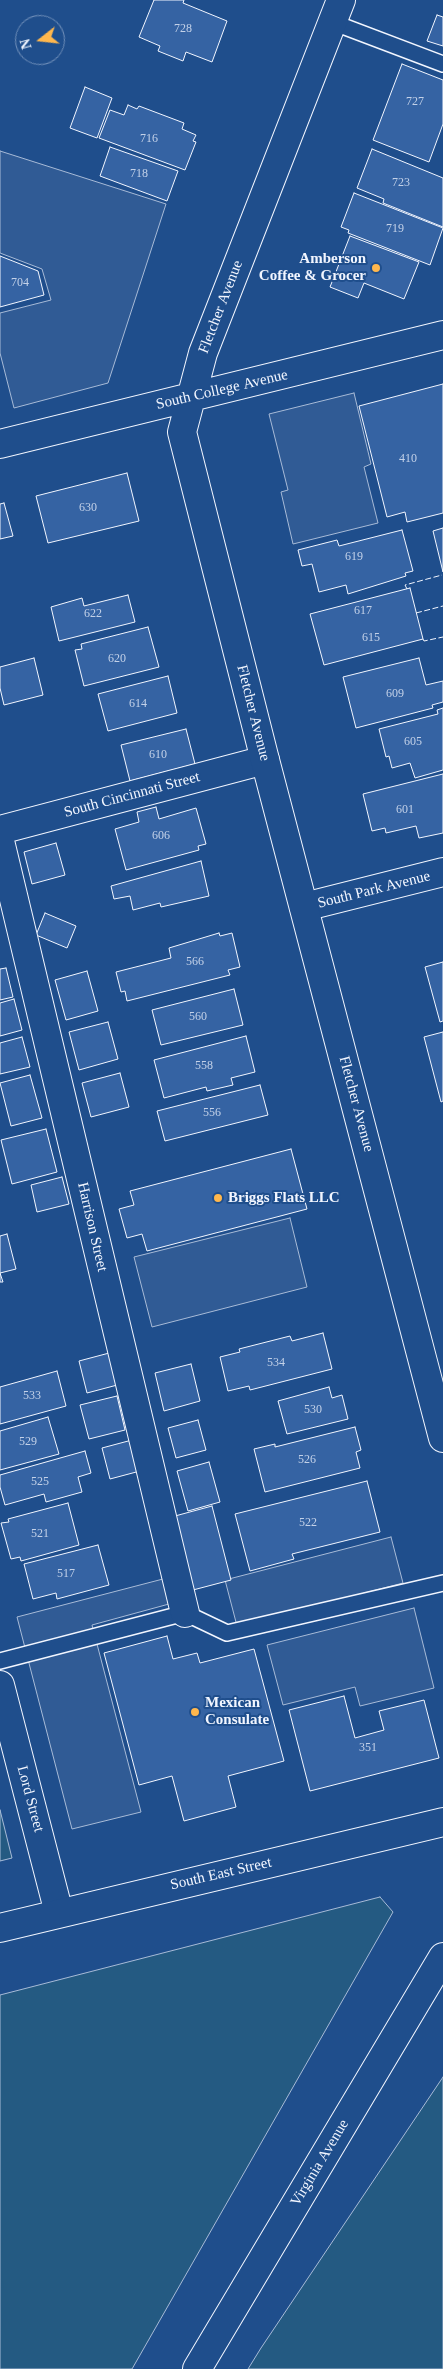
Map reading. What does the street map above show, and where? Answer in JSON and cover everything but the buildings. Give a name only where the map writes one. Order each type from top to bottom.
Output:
[{"type":"main road","name":"Fletcher Avenue","points":[[336,11],[202,353],[182,432],[304,907],[435,1375],[443,1438]]},
{"type":"main road","name":"South College Avenue","points":[[0,444],[119,413],[190,398],[443,335]]},
{"type":"main road","name":"South Cincinnati Street","points":[[0,830],[265,760]]},
{"type":"main road","name":"Harrison Street","points":[[0,841],[185,1613]]},
{"type":"main road","name":"South Park Avenue","points":[[304,907],[443,872]]},
{"type":"main road","name":"Lord Street","points":[[0,1685],[59,1913]]},
{"type":"main road","name":"South East Street","points":[[0,1928],[443,1822]]},
{"type":"main road","name":"Virginia Avenue","points":[[198,2369],[443,1957]]},
{"type":"lane","points":[[336,11],[443,64]]},
{"type":"lane","points":[[0,1661],[185,1613],[227,1633],[443,1583]]},
{"type":"shaded area","points":[[0,151],[166,204],[108,383],[14,408],[0,353],[0,313],[51,300],[42,269],[0,253]]},
{"type":"shaded area","points":[[354,393],[371,464],[364,467],[378,523],[293,544],[281,492],[288,490],[269,414]]},
{"type":"shaded area","points":[[290,1218],[307,1287],[152,1327],[134,1257]]},
{"type":"shaded area","points":[[391,1537],[403,1583],[237,1626],[225,1580]]},
{"type":"shaded area","points":[[163,1579],[169,1604],[92,1625],[141,1812],[72,1829],[17,1617]]},
{"type":"shaded area","points":[[414,1608],[434,1688],[360,1706],[355,1687],[283,1705],[267,1645]]},
{"type":"shaded area","points":[[0,1810],[12,1858],[0,1861]]},
{"type":"shaded area","points":[[380,1897],[393,1912],[132,2369],[0,2369],[0,1995]]},
{"type":"shaded area","points":[[443,2077],[443,2369],[248,2369],[261,2348]]},
{"type":"fence","points":[[407,589],[405,585],[442,575]]},
{"type":"fence","points":[[416,613],[443,606]]},
{"type":"fence","points":[[423,639],[424,641],[443,637]]},
{"type":"place","name":"Amberson Coffee & Grocer","points":[[376,268]]},
{"type":"place","name":"Briggs Flats LLC","points":[[218,1198]]},
{"type":"place","name":"Mexican Consulate","points":[[195,1712]]}]
